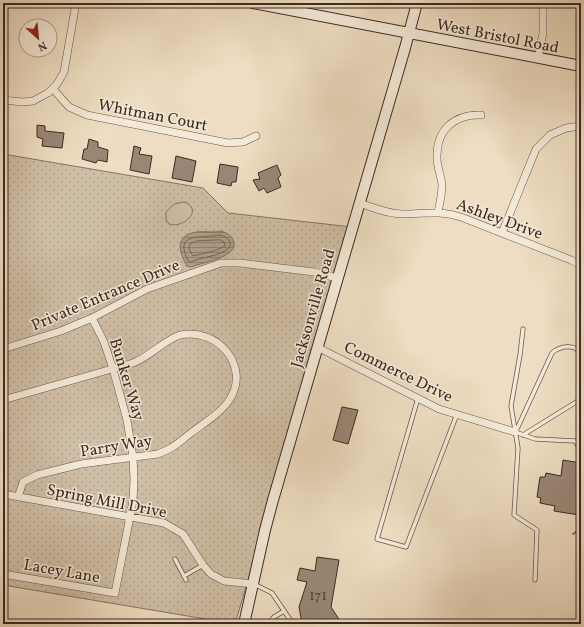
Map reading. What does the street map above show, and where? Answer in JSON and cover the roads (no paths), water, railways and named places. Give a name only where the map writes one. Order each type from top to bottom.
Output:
[{"type":"main road","name":"West Bristol Road","points":[[253,3],[581,66]]},
{"type":"main road","name":"Jacksonville Road","points":[[244,624],[273,500],[316,347],[417,3]]},
{"type":"street","points":[[3,96],[6,101],[33,101],[53,89],[64,72],[76,3]]},
{"type":"street","points":[[538,58],[543,34],[543,3]]},
{"type":"street","name":"Whitman Court","points":[[53,89],[69,107],[87,115],[228,142],[243,142],[256,136]]},
{"type":"street","points":[[438,212],[442,184],[437,156],[440,138],[443,132],[455,120],[468,116],[481,115]]},
{"type":"street","points":[[502,233],[536,149],[550,135],[566,128],[581,126]]},
{"type":"street","name":"Ashley Drive","points":[[359,203],[393,213],[447,213],[461,217],[571,260],[581,266]]},
{"type":"street","name":"Private Entrance Drive","points":[[3,349],[61,331],[92,318],[140,292],[221,263],[240,263],[314,272],[337,278]]},
{"type":"street","name":"Bunker Way","points":[[92,318],[104,342],[113,369],[127,420],[132,457],[134,490],[115,593]]},
{"type":"street","name":"Parry Way","points":[[3,400],[133,364],[177,336],[188,334],[199,334],[215,340],[228,353],[236,374],[234,391],[222,409],[169,449],[158,454],[81,464],[38,475],[24,482],[18,497]]},
{"type":"street","name":"Commerce Drive","points":[[316,347],[439,409],[515,432]]},
{"type":"street","name":"Spring Mill Drive","points":[[3,494],[164,522],[183,534],[203,565],[211,574],[224,581],[253,584]]},
{"type":"street","name":"Lacey Lane","points":[[3,574],[115,593]]},
{"type":"lane","points":[[523,329],[511,406],[518,448],[514,515],[537,530],[535,580]]},
{"type":"lane","points":[[515,432],[552,353],[561,347],[567,347],[577,349],[581,358]]},
{"type":"lane","points":[[418,398],[377,540],[406,547],[457,414]]},
{"type":"lane","points":[[523,435],[581,399]]},
{"type":"lane","points":[[515,432],[535,440],[575,442],[581,450]]},
{"type":"lane","points":[[175,559],[185,578],[203,565]]},
{"type":"lane","points":[[253,584],[272,593],[293,624]]},
{"type":"lane","points":[[268,624],[274,617],[284,611]]},
{"type":"water","points":[[221,231],[229,235],[234,241],[234,247],[231,251],[220,258],[191,267],[187,266],[182,255],[180,245],[184,237],[196,232]]},
{"type":"waterway","points":[[573,534],[581,528]]}]
